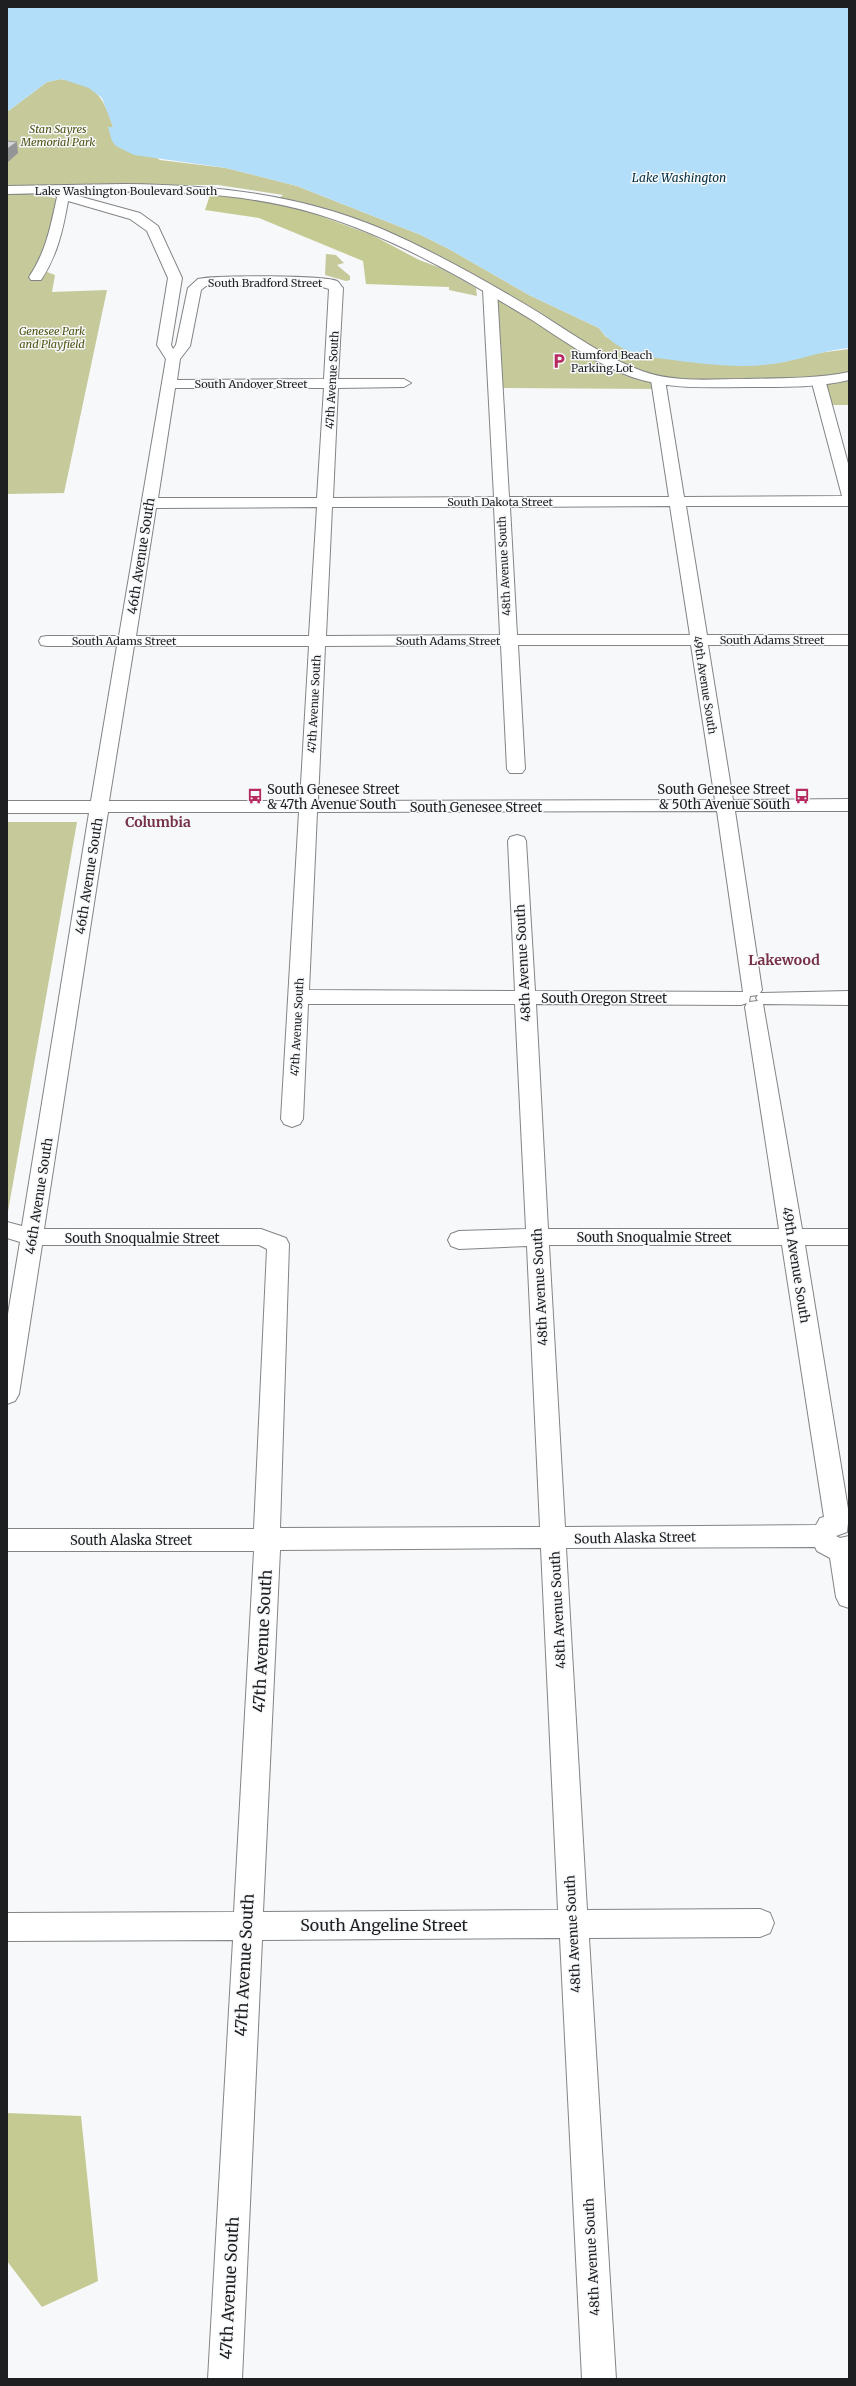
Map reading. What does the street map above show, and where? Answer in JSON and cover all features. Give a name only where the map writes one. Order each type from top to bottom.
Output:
[{"type":"street","name":"Lake Washington Boulevard South","points":[[7,190],[59,193],[182,189],[245,194],[280,200],[321,211],[372,230],[457,271],[621,367],[658,380],[698,383],[819,383],[849,376]]},
{"type":"street","points":[[36,277],[46,264],[51,251],[59,193],[135,216],[153,229],[175,278],[164,345],[167,352],[173,358]]},
{"type":"street","name":"South Bradford Street","points":[[195,288],[199,283],[211,281],[316,281],[332,284],[336,288]]},
{"type":"street","name":"46th Avenue South","points":[[7,1394],[33,1238],[99,808],[170,384],[173,358],[183,346],[195,288]]},
{"type":"street","name":"47th Avenue South","points":[[292,1119],[336,288]]},
{"type":"street","name":"48th Avenue South","points":[[490,290],[500,502],[516,769]]},
{"type":"street","name":"49th Avenue South","points":[[658,380],[725,805],[753,998],[849,1597]]},
{"type":"street","name":"South Andover Street","points":[[170,384],[404,383]]},
{"type":"street","points":[[819,383],[849,495]]},
{"type":"street","name":"South Dakota Street","points":[[150,503],[849,501]]},
{"type":"street","name":"South Adams Street","points":[[47,641],[849,640]]},
{"type":"street","name":"South Genesee Street","points":[[7,807],[99,808],[849,805]]},
{"type":"street","name":"48th Avenue South","points":[[517,842],[555,1539],[572,1924],[599,2379]]},
{"type":"street","name":"South Oregon Street","points":[[299,997],[849,998]]},
{"type":"street","name":"South Snoqualmie Street","points":[[7,1230],[33,1238],[244,1237],[261,1238],[278,1244]]},
{"type":"street","name":"South Snoqualmie Street","points":[[458,1240],[538,1238],[849,1237]]},
{"type":"street","name":"47th Avenue South","points":[[225,2379],[246,1925],[267,1540],[278,1244]]},
{"type":"street","name":"South Alaska Street","points":[[7,1540],[840,1537]]},
{"type":"street","name":"South Angeline Street","points":[[7,1927],[760,1923]]},
{"type":"green space","name":"Stan Sayres Memorial Park","points":[[60,79],[82,84],[90,88],[101,99],[105,107],[113,127],[108,127],[160,160],[226,168],[297,186],[421,235],[449,249],[529,295],[599,328],[606,337],[682,361],[739,365],[784,362],[811,354],[849,349],[849,405],[831,405],[811,381],[677,380],[656,389],[500,388],[491,287],[327,210],[279,198],[283,195],[218,185],[7,185],[7,112],[47,82]]},
{"type":"green space","name":"Genesee Park and Playfield","points":[[7,194],[39,194],[58,199],[39,269],[55,275],[52,292],[107,290],[64,493],[7,494]]},
{"type":"green space","points":[[210,195],[242,197],[304,210],[372,235],[440,271],[449,287],[366,284],[363,261],[259,218],[205,210]]},
{"type":"green space","points":[[326,254],[336,255],[344,263],[337,265],[350,276],[350,280],[346,281],[325,275]]},
{"type":"green space","points":[[419,260],[441,268],[476,288],[477,296],[449,290],[449,287]]},
{"type":"green space","points":[[7,822],[77,822],[7,1217]]},
{"type":"green space","points":[[7,2113],[81,2116],[98,2281],[42,2307],[7,2261]]},
{"type":"water","name":"Lake Washington","points":[[7,7],[849,7],[849,348],[832,350],[784,362],[755,366],[709,364],[638,355],[616,344],[599,328],[529,295],[449,249],[421,235],[297,186],[226,168],[134,155],[116,146],[112,141],[108,127],[113,127],[102,98],[89,88],[62,79],[47,82],[7,112]]},
{"type":"building","points":[[7,141],[17,142],[7,149]]},
{"type":"place","name":"Rumford Beach Parking Lot","points":[[559,361]]},
{"type":"place","name":"South Genesee Street & 47th Avenue South","points":[[255,796]]},
{"type":"place","name":"South Genesee Street & 50th Avenue South","points":[[802,796]]},
{"type":"district","name":"Columbia","points":[[158,822]]},
{"type":"district","name":"Lakewood","points":[[784,960]]}]
